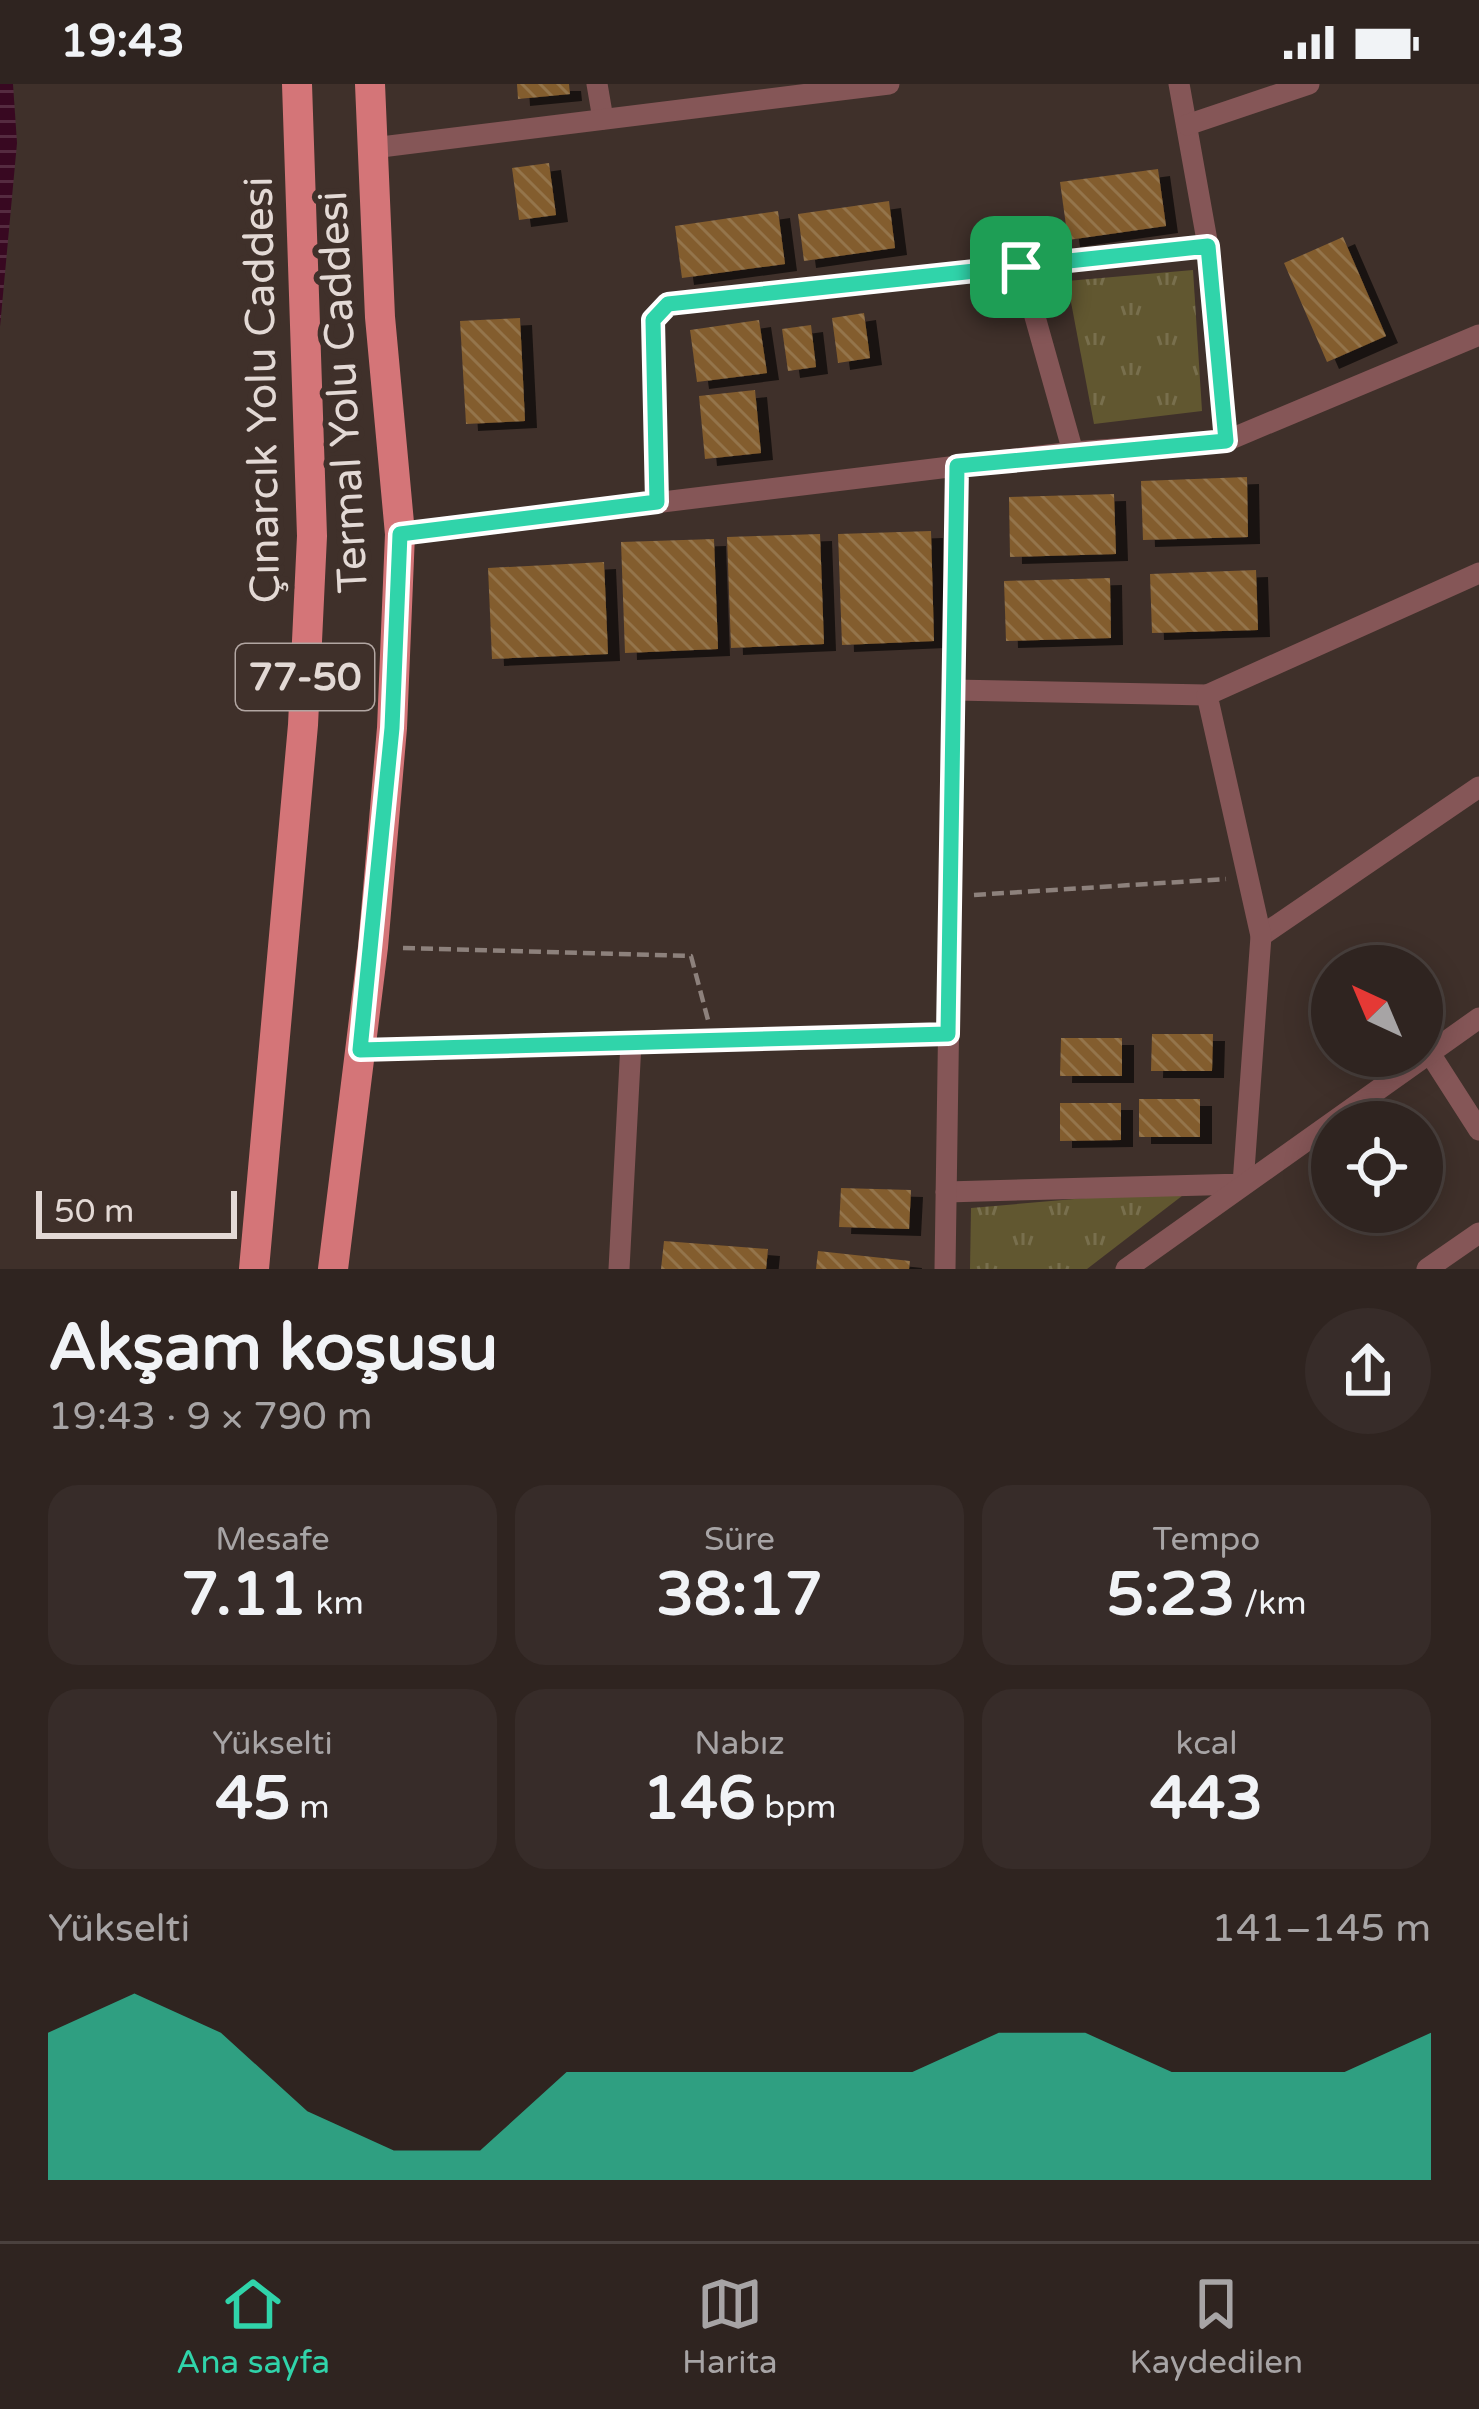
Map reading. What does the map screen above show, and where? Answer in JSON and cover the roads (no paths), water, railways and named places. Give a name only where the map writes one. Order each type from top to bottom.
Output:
[{"type":"main road","name":"Çınarcık Yolu Caddesi","points":[[254,1269],[303,725],[312,536],[297,84]]},
{"type":"main road","name":"Termal Yolu Caddesi","points":[[333,1269],[373,947],[392,728],[400,534],[380,317],[370,84]]},
{"type":"street","points":[[597,84],[603,119]]},
{"type":"street","points":[[374,148],[809,89],[889,84]]},
{"type":"street","points":[[1179,84],[1208,246],[1226,441]]},
{"type":"street","points":[[1187,125],[1309,84]]},
{"type":"street","points":[[657,502],[653,320],[668,304],[1208,246]]},
{"type":"street","points":[[1021,267],[1073,452]]},
{"type":"street","points":[[400,534],[1073,452],[1226,441],[1479,335]]},
{"type":"street","points":[[945,1269],[957,466]]},
{"type":"street","points":[[953,690],[1207,695],[1479,573]]},
{"type":"street","points":[[1207,695],[1262,936],[1243,1184]]},
{"type":"street","points":[[1262,936],[1479,787]]},
{"type":"street","points":[[1443,1042],[1479,1018]]},
{"type":"street","points":[[360,1050],[948,1034]]},
{"type":"street","points":[[619,1269],[631,1043]]},
{"type":"street","points":[[1443,1074],[1479,1130]]},
{"type":"street","points":[[1126,1269],[1394,1077]]},
{"type":"street","points":[[946,1192],[1243,1184]]},
{"type":"street","points":[[1427,1269],[1479,1233]]}]
